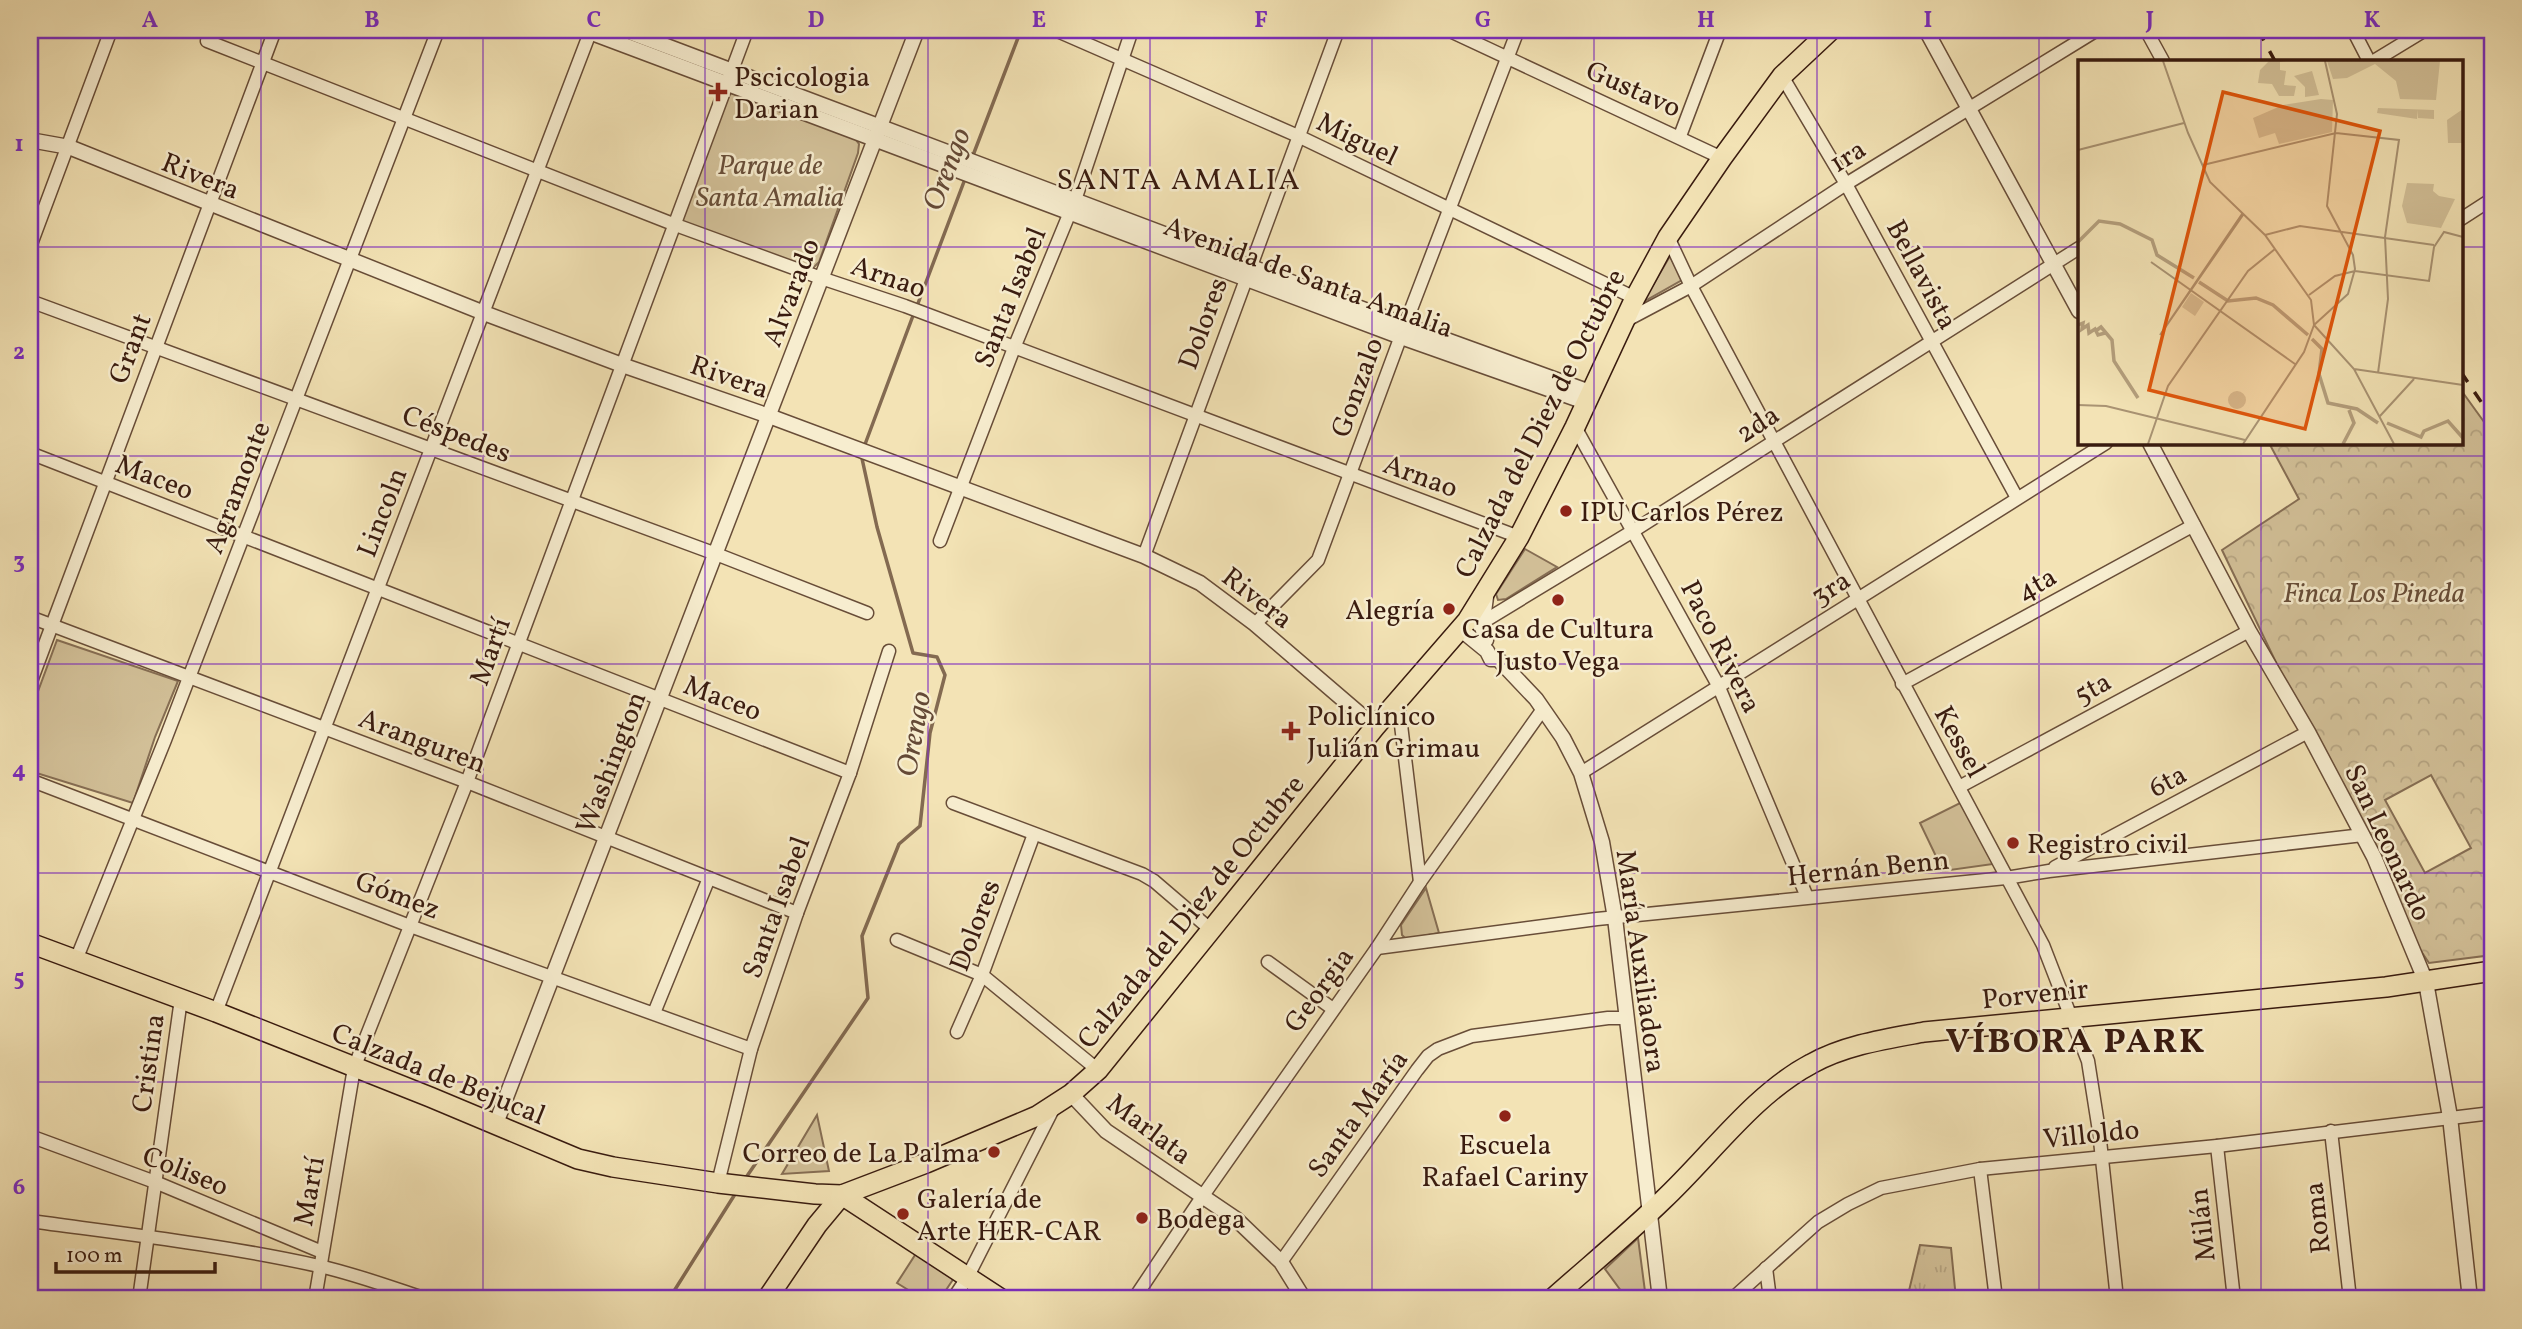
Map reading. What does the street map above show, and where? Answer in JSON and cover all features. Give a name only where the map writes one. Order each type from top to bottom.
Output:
[{"type":"main road","name":"Calzada del Diez de Octubre","points":[[842,1195],[1016,1126],[1054,1107],[1098,1070],[1375,727],[1446,646],[1470,626],[1575,427],[1635,298],[1668,237],[1782,76],[1831,30]]},
{"type":"main road","name":"Calzada de Bejucal","points":[[30,943],[216,1012],[578,1159],[723,1184],[842,1195]]},
{"type":"main road","name":"Porvenir","points":[[1552,1299],[1650,1212],[1773,1089],[1824,1058],[1881,1040],[1924,1032],[2426,982],[2492,971]]},
{"type":"main road","points":[[798,1192],[815,1203],[818,1212],[817,1225]]},
{"type":"main road","points":[[767,1299],[817,1225],[842,1195],[1001,1299]]},
{"type":"street","points":[[30,247],[111,30]]},
{"type":"street","name":"Grant","points":[[30,684],[275,30]]},
{"type":"street","name":"Agramonte","points":[[76,960],[189,677],[438,30]]},
{"type":"street","name":"Avenida de Santa Amalia","points":[[624,30],[730,77]]},
{"type":"street","name":"Martí","points":[[315,1299],[354,1068],[467,782],[747,30]]},
{"type":"street","name":"Alvarado","points":[[769,416],[917,30]]},
{"type":"street","name":"Miguel","points":[[1055,30],[1298,136],[1635,298]]},
{"type":"street","name":"Santa Isabel","points":[[940,541],[1014,348],[1072,207],[1132,30]]},
{"type":"street","name":"Dolores","points":[[1144,556],[1338,30]]},
{"type":"street","name":"Gustavo","points":[[1448,30],[1723,158]]},
{"type":"street","name":"Gonzalo","points":[[1255,624],[1318,560],[1518,30]]},
{"type":"street","points":[[1680,136],[1720,30]]},
{"type":"street","points":[[1926,30],[2078,309]]},
{"type":"street","name":"1ra","points":[[1625,321],[1691,286],[1846,184],[2097,30]]},
{"type":"street","points":[[2146,30],[2162,60]]},
{"type":"street","points":[[2353,30],[2370,60]]},
{"type":"street","points":[[2373,60],[2424,30]]},
{"type":"street","name":"Avenida de Santa Amalia","points":[[588,31],[730,77],[1403,331],[1588,397]]},
{"type":"street","name":"Lincoln","points":[[216,1012],[484,313],[588,31]]},
{"type":"street","name":"Arnao","points":[[206,41],[673,224],[905,306],[1519,537]]},
{"type":"street","name":"Bellavista","points":[[1782,76],[1846,184],[2017,498]]},
{"type":"street","name":"Rivera","points":[[30,140],[69,147],[484,313],[1144,556],[1200,583],[1255,624],[1375,727]]},
{"type":"street","points":[[2462,218],[2492,199]]},
{"type":"street","name":"Kessel","points":[[1668,237],[1691,286],[2043,945],[2088,1061],[2102,1156],[2116,1299]]},
{"type":"street","name":"2da","points":[[1470,626],[1529,596],[2078,249]]},
{"type":"street","name":"Céspedes","points":[[30,301],[716,554],[867,613]]},
{"type":"street","name":"Washington","points":[[495,1126],[769,416]]},
{"type":"street","name":"Paco Rivera","points":[[1575,427],[1718,685],[1807,897]]},
{"type":"street","name":"3ra","points":[[1581,773],[2104,444]]},
{"type":"street","name":"San Leonardo","points":[[2151,444],[2249,631],[2308,732],[2363,835],[2426,982],[2450,1117],[2470,1299]]},
{"type":"street","name":"Maceo","points":[[30,453],[850,773]]},
{"type":"street","name":"4ta","points":[[1902,684],[2194,525]]},
{"type":"street","name":"Aranguren","points":[[30,617],[467,782],[797,913]]},
{"type":"street","name":"María Auxiliadora","points":[[1470,626],[1499,652],[1499,659],[1543,709],[1563,738],[1581,773],[1602,842],[1615,918],[1660,1299]]},
{"type":"street","name":"María Auxiliadora","points":[[1470,626],[1491,659],[1499,659]]},
{"type":"street","name":"5ta","points":[[1959,787],[2249,631]]},
{"type":"street","name":"Santa Isabel","points":[[723,1184],[751,1049],[797,913],[850,773],[890,651]]},
{"type":"street","points":[[1398,700],[1420,882]]},
{"type":"street","name":"Georgia","points":[[1134,1299],[1420,882],[1543,709]]},
{"type":"street","name":"6ta","points":[[2049,871],[2308,732]]},
{"type":"street","name":"Gómez","points":[[30,780],[410,926],[751,1049]]},
{"type":"street","points":[[953,803],[1154,881],[1210,929]]},
{"type":"street","name":"Dolores","points":[[957,1032],[982,975],[1034,834]]},
{"type":"street","name":"Hernán Benn","points":[[1377,948],[1615,918],[2006,878],[2363,835]]},
{"type":"street","points":[[654,1013],[709,878]]},
{"type":"street","points":[[897,940],[982,975],[1098,1070]]},
{"type":"street","points":[[1268,962],[1333,1009]]},
{"type":"street","name":"Cristina","points":[[139,1299],[181,999]]},
{"type":"street","name":"Santa María","points":[[1281,1262],[1428,1056],[1472,1035],[1626,1018]]},
{"type":"street","name":"Marlata","points":[[1071,1094],[1106,1131],[1236,1219],[1281,1262],[1304,1299]]},
{"type":"street","points":[[953,1299],[967,1278],[1054,1107]]},
{"type":"street","name":"Villoldo","points":[[1732,1299],[1818,1222],[1881,1188],[1980,1169],[2217,1146],[2492,1113]]},
{"type":"street","name":"Roma","points":[[2331,1131],[2350,1299]]},
{"type":"street","name":"Coliseo","points":[[30,1136],[155,1182],[322,1252]]},
{"type":"street","name":"Milán","points":[[2217,1146],[2234,1299]]},
{"type":"street","points":[[1980,1169],[1996,1299]]},
{"type":"street","points":[[30,1221],[148,1237],[319,1266],[426,1299]]},
{"type":"street","points":[[291,1261],[296,1242]]},
{"type":"street","points":[[1766,1268],[1770,1299]]},
{"type":"green space","name":"Parque de Santa Amalia","points":[[731,93],[853,136],[859,144],[819,262],[814,267],[806,268],[683,222],[682,210],[724,98]]},
{"type":"green space","points":[[1670,256],[1682,280],[1643,302]]},
{"type":"green space","name":"Finca Los Pineda","points":[[2462,391],[2492,433],[2492,955],[2429,963],[2419,948],[2373,839],[2309,731],[2222,550],[2299,499],[2270,444],[2462,444]],"holes":[[[2431,775],[2471,848],[2425,873],[2385,800]]]},
{"type":"green space","points":[[1525,549],[1557,567],[1506,599],[1498,600],[1496,594]]},
{"type":"green space","points":[[57,640],[178,681],[155,737],[133,803],[30,771],[30,713]]},
{"type":"green space","points":[[1962,802],[1993,864],[1943,871],[1920,823]]},
{"type":"green space","points":[[1426,888],[1439,933],[1406,939],[1402,935],[1401,925]]},
{"type":"green space","points":[[817,1115],[829,1171],[782,1174]]},
{"type":"green space","points":[[1638,1238],[1646,1299],[1627,1299],[1605,1269]]},
{"type":"green space","points":[[1920,1245],[1951,1248],[1956,1299],[1907,1299]]},
{"type":"green space","points":[[917,1252],[954,1278],[940,1299],[923,1299],[897,1283]]},
{"type":"waterway","name":"Orengo","points":[[972,158],[1021,30]]},
{"type":"waterway","name":"Orengo","points":[[917,306],[965,179]]},
{"type":"waterway","name":"Orengo","points":[[864,447],[914,313]]},
{"type":"waterway","name":"Orengo","points":[[745,1179],[868,998],[862,936],[899,844],[920,826],[930,733],[945,675],[937,657],[913,653],[877,527],[861,454]]},
{"type":"waterway","name":"Orengo","points":[[669,1299],[737,1191]]},
{"type":"waterway","name":"Orengo","points":[[549,1299],[561,1299]]},
{"type":"railway","points":[[2258,30],[2274,60]]},
{"type":"railway","points":[[2462,373],[2492,418]]},
{"type":"place","name":"Pscicologia Darian","points":[[718,92]]},
{"type":"place","name":"IPU Carlos Pérez","points":[[1566,511]]},
{"type":"place","name":"Casa de Cultura Justo Vega","points":[[1558,600]]},
{"type":"place","name":"Alegría","points":[[1449,609]]},
{"type":"place","name":"Policlínico Julián Grimau","points":[[1291,731]]},
{"type":"place","name":"Registro civil","points":[[2013,843]]},
{"type":"place","name":"Escuela Rafael Cariny","points":[[1505,1116]]},
{"type":"place","name":"Correo de La Palma","points":[[994,1152]]},
{"type":"place","name":"Galería de Arte HER-CAR","points":[[903,1214]]},
{"type":"place","name":"Bodega","points":[[1142,1218]]},
{"type":"district","name":"SANTA AMALIA","points":[[1179,179]]},
{"type":"district","name":"VÍBORA PARK","points":[[2076,1040]]}]
